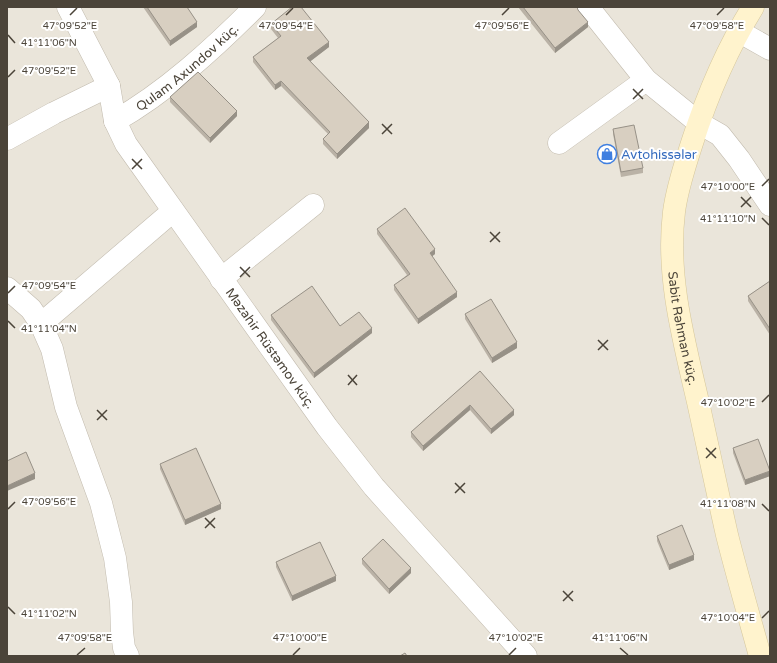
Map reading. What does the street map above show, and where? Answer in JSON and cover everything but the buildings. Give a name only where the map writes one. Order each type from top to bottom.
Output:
[{"type":"main road","name":"Sabit Rəhman küç.","points":[[753,7],[738,31],[717,76],[698,123],[682,174],[674,212],[672,242],[674,276],[681,325],[728,536],[760,656]]},
{"type":"street","name":"Məzahir Rüstəmov küç.","points":[[68,7],[109,86],[115,121],[126,144],[173,211],[327,427],[374,487],[526,656]]},
{"type":"street","name":"Qulam Axundov küç.","points":[[115,121],[137,108],[214,47],[255,7]]},
{"type":"street","points":[[588,7],[646,80],[698,123],[720,135],[739,159],[770,205]]},
{"type":"street","points":[[738,31],[770,49]]},
{"type":"street","points":[[559,143],[646,80]]},
{"type":"street","points":[[7,139],[54,113],[109,86]]},
{"type":"street","points":[[221,279],[313,205]]},
{"type":"street","points":[[41,324],[173,211]]},
{"type":"street","points":[[7,288],[31,309],[41,324],[52,349],[66,407],[101,503],[115,558],[121,602],[124,648],[128,656]]},
{"type":"shaded area","points":[[7,7],[770,7],[770,656],[7,656]]},
{"type":"place","name":"Avtohissələr","points":[[607,154]]}]
